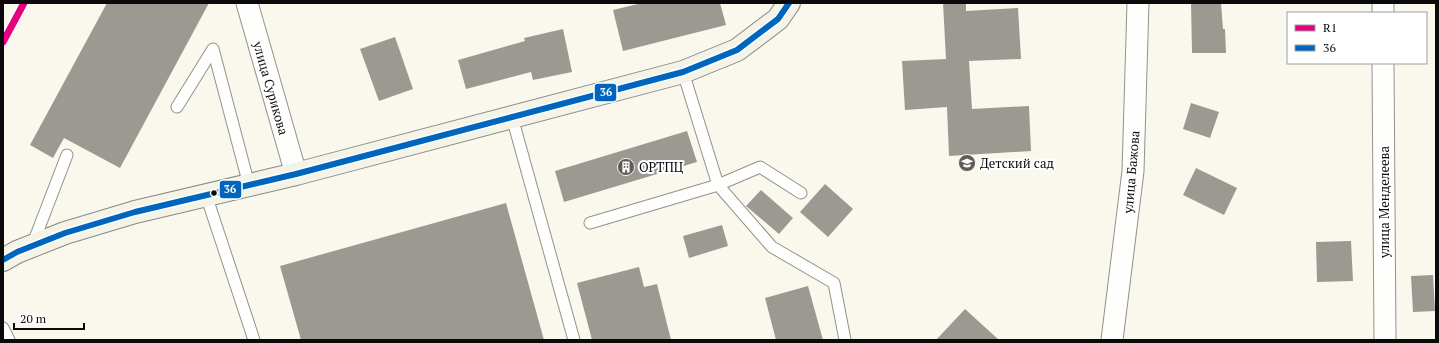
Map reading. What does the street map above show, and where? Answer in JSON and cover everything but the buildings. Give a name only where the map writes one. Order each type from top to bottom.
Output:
[{"type":"main road","points":[[3,260],[31,246],[72,230],[135,212],[296,174],[683,72],[737,50],[778,19],[789,3]]},
{"type":"street","name":"улица Сурикова","points":[[247,3],[296,174]]},
{"type":"street","name":"улица Бажова","points":[[1112,340],[1134,170],[1138,3]]},
{"type":"street","name":"улица Менделеева","points":[[1383,64],[1385,340]]},
{"type":"lane","points":[[177,107],[213,49],[249,185]]},
{"type":"lane","points":[[683,72],[718,185],[772,247],[834,283],[845,340]]},
{"type":"lane","points":[[512,117],[574,340]]},
{"type":"lane","points":[[31,246],[67,155]]},
{"type":"lane","points":[[590,223],[718,185],[760,167],[801,193]]},
{"type":"lane","points":[[206,195],[254,340]]},
{"type":"lane","points":[[3,328],[9,340]]},
{"type":"transit line","name":"R1","points":[[3,42],[24,3]]},
{"type":"transit line","name":"36","points":[[3,260],[17,252],[65,233],[135,212],[296,174],[683,72],[737,50],[778,19],[789,3]]},
{"type":"place","name":"Детский сад","points":[[967,163]]},
{"type":"place","name":"ОРТПЦ","points":[[626,167]]}]
